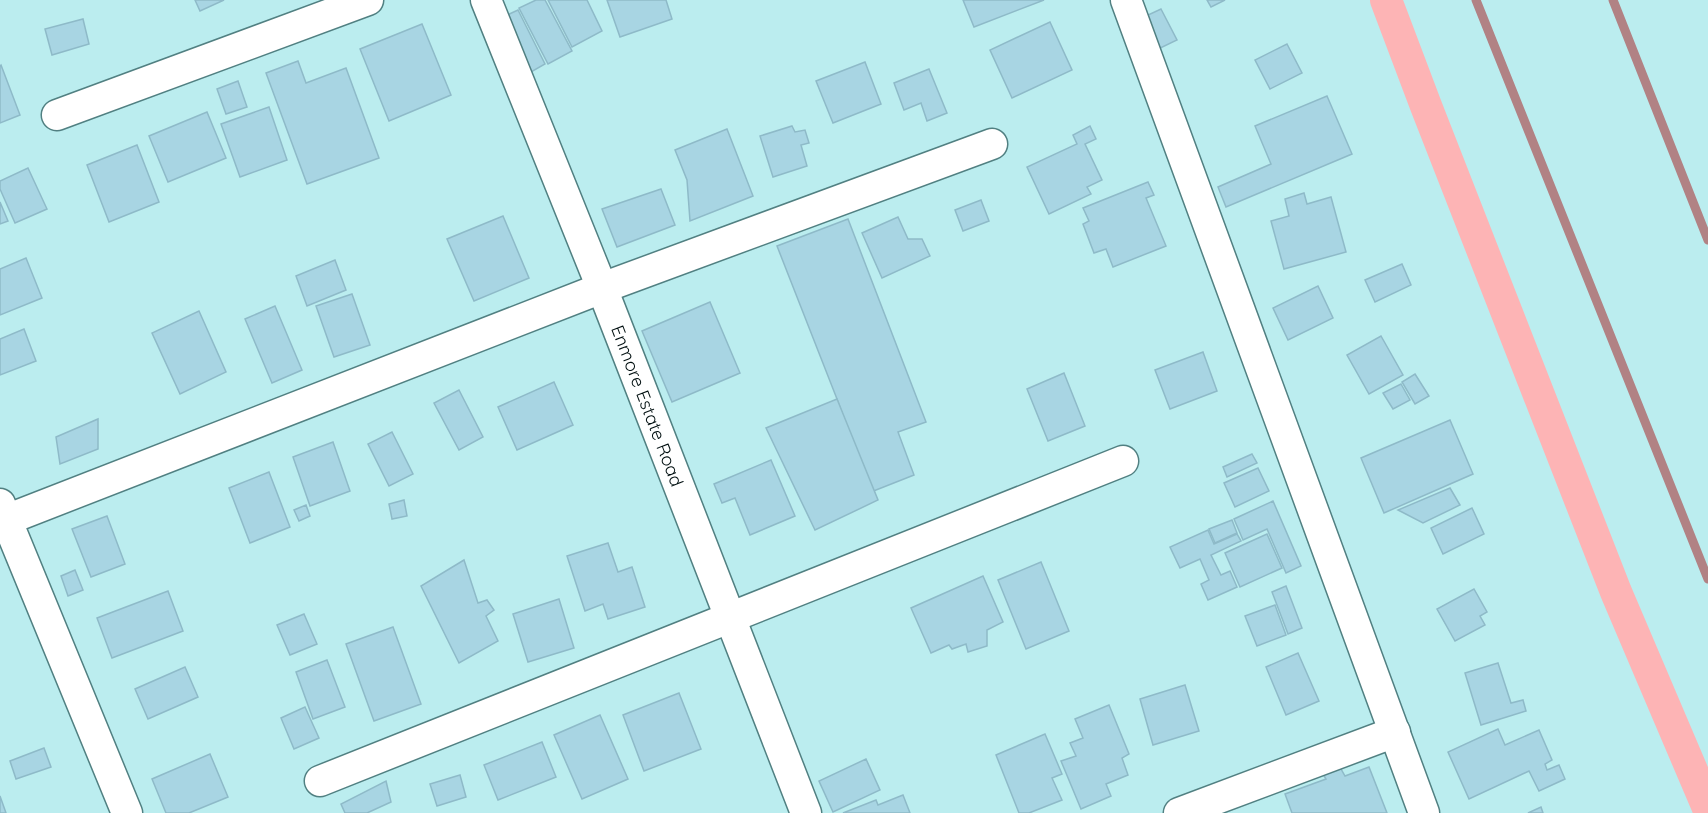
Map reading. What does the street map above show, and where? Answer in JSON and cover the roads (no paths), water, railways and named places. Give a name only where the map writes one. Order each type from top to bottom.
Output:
[{"type":"street","points":[[57,115],[368,0]]},
{"type":"street","name":"Enmore Estate Road","points":[[486,0],[602,288],[806,813]]},
{"type":"street","points":[[1126,0],[1424,813]]},
{"type":"street","points":[[127,813],[3,512],[992,144]]},
{"type":"street","points":[[320,781],[1123,461]]},
{"type":"street","points":[[1179,813],[1395,732]]},
{"type":"waterway","points":[[1386,0],[1616,592],[1708,808]]},
{"type":"waterway","points":[[1476,0],[1708,579]]},
{"type":"waterway","points":[[1613,0],[1708,240]]}]
